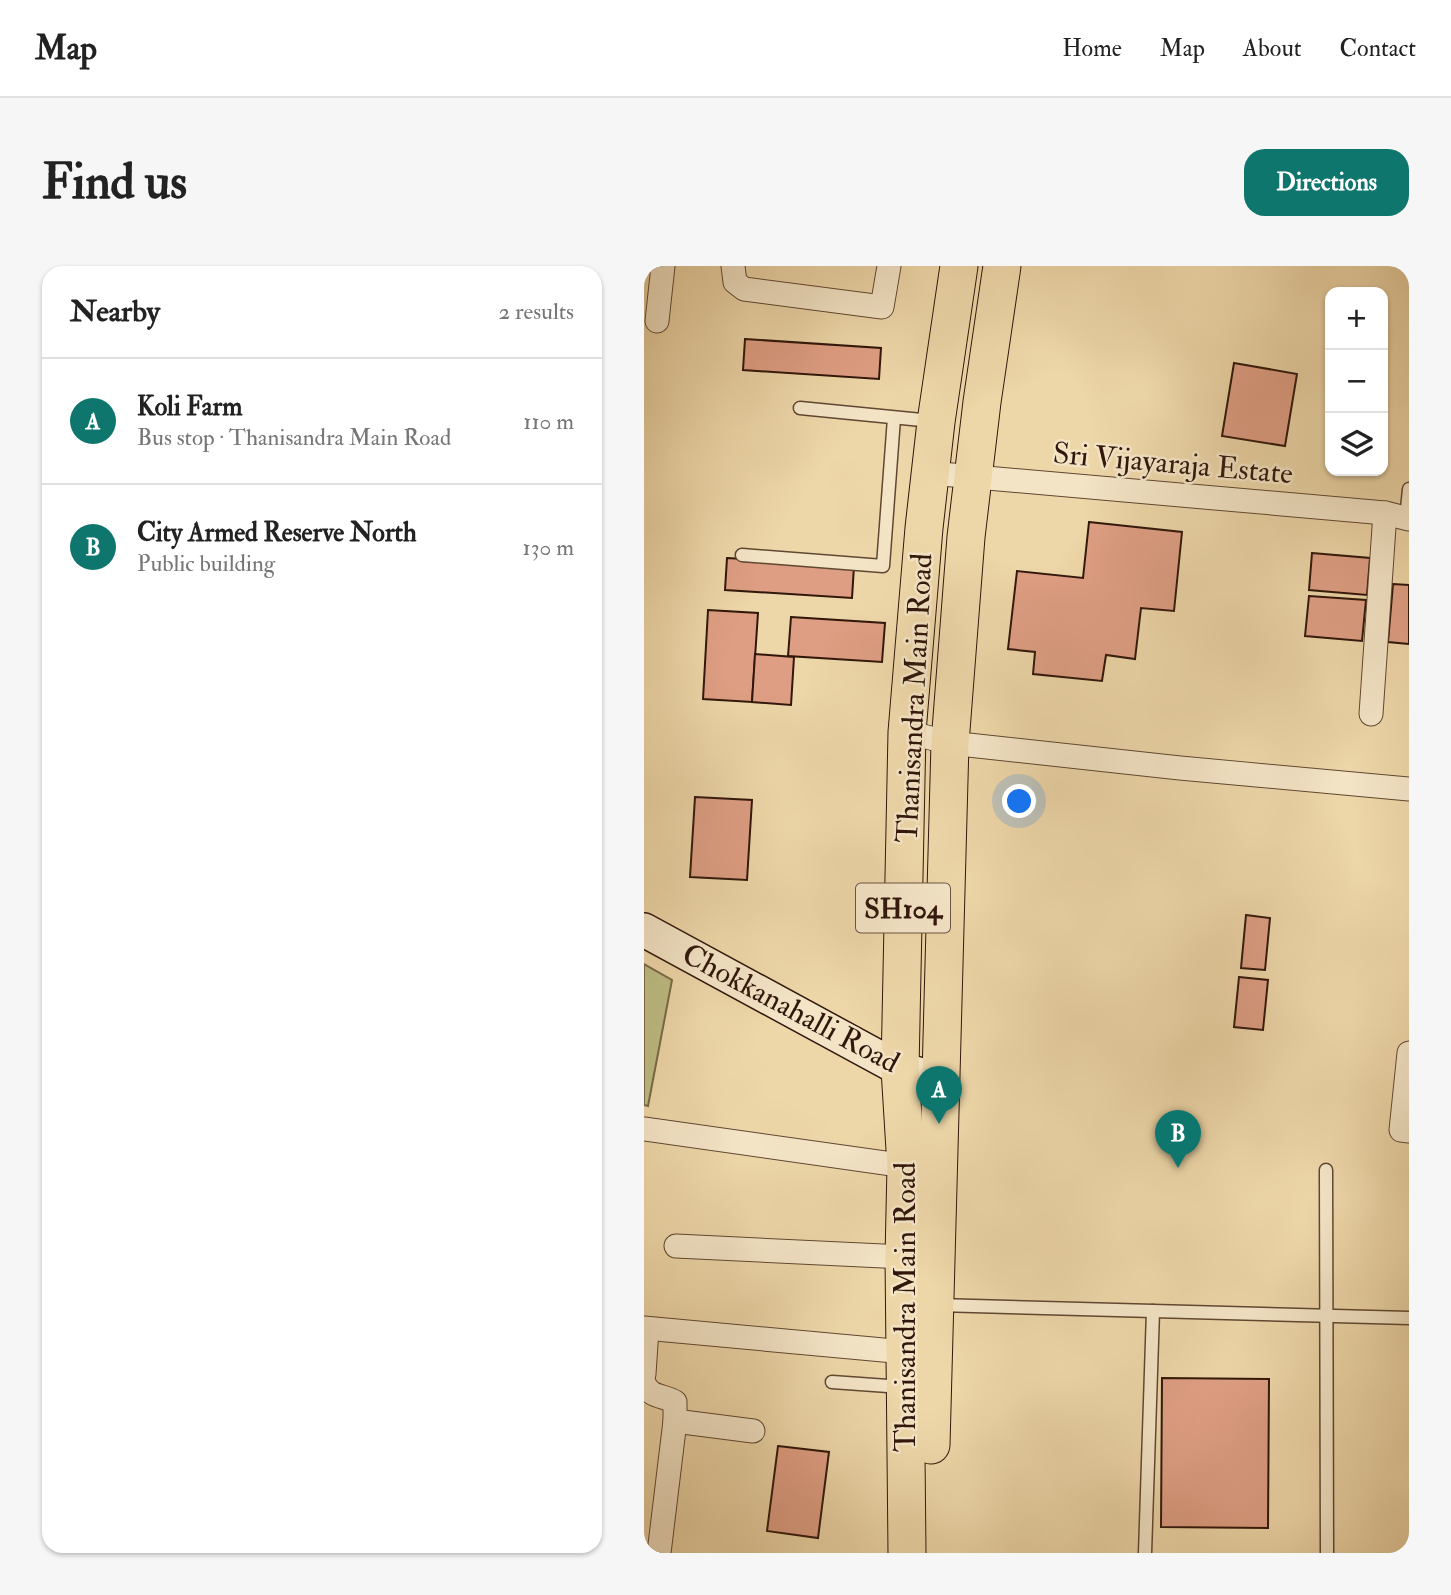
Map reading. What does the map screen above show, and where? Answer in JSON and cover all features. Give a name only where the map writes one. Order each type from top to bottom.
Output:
[{"type":"main road","name":"Thanisandra Main Road","points":[[906,1553],[906,1166],[900,1069],[907,732],[930,472],[959,266]]},
{"type":"main road","name":"Thanisandra Main Road","points":[[930,1553],[934,1304],[950,743],[973,477],[1002,266]]},
{"type":"street","points":[[657,321],[663,266]]},
{"type":"street","points":[[733,266],[735,282],[744,289],[882,307],[889,266]]},
{"type":"street","name":"Sri Vijayaraja Estate","points":[[930,472],[1400,517]]},
{"type":"street","points":[[1371,714],[1400,517]]},
{"type":"street","points":[[907,732],[950,743],[1409,789]]},
{"type":"street","name":"Chokkanahalli Road","points":[[644,930],[900,1069],[940,1080]]},
{"type":"street","points":[[1409,1053],[1401,1129],[1409,1131]]},
{"type":"street","points":[[644,1129],[906,1166]]},
{"type":"street","points":[[676,1246],[904,1257]]},
{"type":"street","points":[[644,1374],[645,1329],[905,1369]]},
{"type":"street","points":[[644,1383],[653,1395],[675,1402],[659,1553]]},
{"type":"street","points":[[675,1421],[753,1431]]},
{"type":"lane","points":[[800,408],[936,422]]},
{"type":"lane","points":[[742,555],[883,566],[894,418]]},
{"type":"lane","points":[[1400,517],[1409,489]]},
{"type":"lane","points":[[1326,1170],[1327,1553]]},
{"type":"lane","points":[[934,1304],[1409,1318]]},
{"type":"lane","points":[[1145,1553],[1153,1311]]},
{"type":"lane","points":[[832,1382],[905,1369]]},
{"type":"shaded area","points":[[644,964],[672,980],[648,1106],[644,1105]]},
{"type":"building","points":[[745,339],[881,348],[879,379],[743,370]]},
{"type":"building","points":[[1234,363],[1297,374],[1285,446],[1222,436]]},
{"type":"building","points":[[1089,522],[1182,532],[1174,611],[1141,608],[1135,659],[1106,655],[1102,681],[1033,674],[1035,652],[1008,649],[1017,571],[1083,578]]},
{"type":"building","points":[[1312,553],[1370,558],[1367,595],[1309,590]]},
{"type":"building","points":[[727,558],[854,566],[852,598],[725,590]]},
{"type":"building","points":[[1393,584],[1409,585],[1409,644],[1388,642]]},
{"type":"building","points":[[1309,596],[1366,600],[1362,641],[1305,636]]},
{"type":"building","points":[[708,610],[758,613],[752,702],[703,699]]},
{"type":"building","points":[[791,617],[885,623],[882,662],[788,656]]},
{"type":"building","points":[[755,654],[794,657],[791,705],[752,702]]},
{"type":"building","points":[[695,797],[752,800],[747,880],[690,877]]},
{"type":"building","points":[[1246,915],[1270,918],[1265,970],[1241,968]]},
{"type":"building","points":[[1239,977],[1268,980],[1263,1030],[1234,1027]]},
{"type":"building","points":[[1162,1378],[1269,1379],[1268,1528],[1161,1527]]},
{"type":"building","points":[[778,1446],[829,1452],[818,1538],[767,1531]]},
{"type":"place","name":"Koli Farm","points":[[939,1124]]},
{"type":"place","name":"City Armed Reserve North","points":[[1178,1168]]}]
